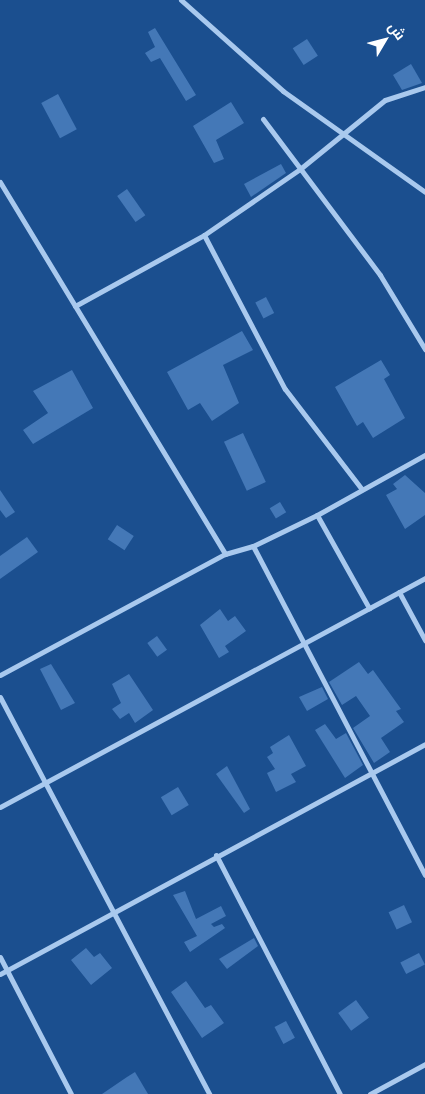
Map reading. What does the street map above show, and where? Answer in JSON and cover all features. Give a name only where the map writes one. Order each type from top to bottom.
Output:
[{"type":"street","points":[[180,0],[284,91],[425,192]]},
{"type":"street","points":[[75,306],[204,235],[300,169],[341,132],[385,100],[425,87]]},
{"type":"street","points":[[263,119],[380,275],[425,349]]},
{"type":"street","points":[[0,182],[225,554]]},
{"type":"street","points":[[204,235],[285,389],[361,488]]},
{"type":"street","points":[[0,675],[225,554],[253,546],[317,515],[361,488],[425,455]]},
{"type":"street","points":[[317,515],[370,608]]},
{"type":"street","points":[[253,546],[305,642],[425,875]]},
{"type":"street","points":[[0,807],[425,578]]},
{"type":"street","points":[[399,592],[425,640]]},
{"type":"street","points":[[0,697],[209,1094]]},
{"type":"street","points":[[0,974],[112,910],[425,744]]},
{"type":"street","points":[[216,855],[340,1094]]},
{"type":"street","points":[[0,958],[71,1094]]},
{"type":"street","points":[[370,1094],[425,1064]]},
{"type":"building","points":[[155,28],[196,95],[186,101],[160,58],[151,62],[145,53],[155,47],[148,32]]},
{"type":"building","points":[[307,39],[318,56],[304,65],[293,48]]},
{"type":"building","points":[[411,64],[422,83],[402,90],[393,75]]},
{"type":"building","points":[[58,94],[77,129],[60,138],[41,103]]},
{"type":"building","points":[[231,102],[244,123],[216,140],[224,159],[214,163],[193,126]]},
{"type":"building","points":[[281,164],[286,173],[251,197],[244,184]]},
{"type":"building","points":[[127,189],[145,215],[136,222],[117,196]]},
{"type":"building","points":[[266,297],[274,313],[263,318],[255,302]]},
{"type":"building","points":[[242,331],[253,350],[223,365],[239,403],[212,421],[200,403],[188,410],[167,372]]},
{"type":"building","points":[[381,360],[390,375],[384,379],[405,418],[373,438],[363,422],[357,426],[335,387]]},
{"type":"building","points":[[72,370],[93,408],[33,444],[23,430],[48,413],[33,391]]},
{"type":"building","points":[[243,433],[266,482],[247,491],[224,442]]},
{"type":"building","points":[[405,475],[425,493],[425,515],[405,529],[386,495],[397,489],[393,484]]},
{"type":"building","points":[[0,490],[15,512],[6,518],[0,510]]},
{"type":"building","points":[[280,502],[286,512],[276,518],[270,508]]},
{"type":"building","points":[[117,525],[134,536],[125,550],[108,539]]},
{"type":"building","points":[[27,537],[38,552],[0,579],[0,556]]},
{"type":"building","points":[[220,609],[228,621],[235,616],[246,631],[225,646],[229,652],[219,658],[200,625]]},
{"type":"building","points":[[157,636],[167,650],[157,657],[147,643]]},
{"type":"building","points":[[359,662],[368,674],[373,670],[401,709],[396,711],[404,722],[381,738],[390,752],[374,763],[353,728],[370,716],[356,696],[342,705],[329,682]]},
{"type":"building","points":[[51,664],[75,703],[61,710],[40,669]]},
{"type":"building","points":[[129,674],[153,710],[135,723],[129,713],[120,719],[112,709],[121,703],[112,684]]},
{"type":"building","points":[[322,687],[328,699],[307,711],[299,697]]},
{"type":"building","points":[[325,724],[336,739],[346,733],[363,765],[345,778],[315,730]]},
{"type":"building","points":[[289,735],[306,766],[291,774],[296,782],[276,792],[267,773],[275,769],[267,757],[273,753],[270,747]]},
{"type":"building","points":[[227,766],[250,809],[244,813],[216,774]]},
{"type":"building","points":[[178,787],[189,805],[172,815],[161,797]]},
{"type":"building","points":[[185,891],[196,919],[221,906],[226,916],[211,924],[214,927],[222,924],[225,928],[190,952],[184,942],[197,936],[173,895]]},
{"type":"building","points":[[404,905],[412,922],[397,929],[389,912]]},
{"type":"building","points":[[254,938],[258,946],[227,969],[219,959]]},
{"type":"building","points":[[86,948],[94,957],[100,953],[112,968],[91,985],[71,960]]},
{"type":"building","points":[[419,953],[425,965],[406,974],[400,963]]},
{"type":"building","points":[[186,981],[205,1008],[211,1005],[224,1023],[202,1038],[171,992]]},
{"type":"building","points":[[356,1000],[369,1018],[351,1031],[338,1013]]},
{"type":"building","points":[[286,1021],[295,1038],[283,1044],[275,1027]]},
{"type":"building","points":[[135,1072],[148,1094],[102,1094],[127,1077]]}]
